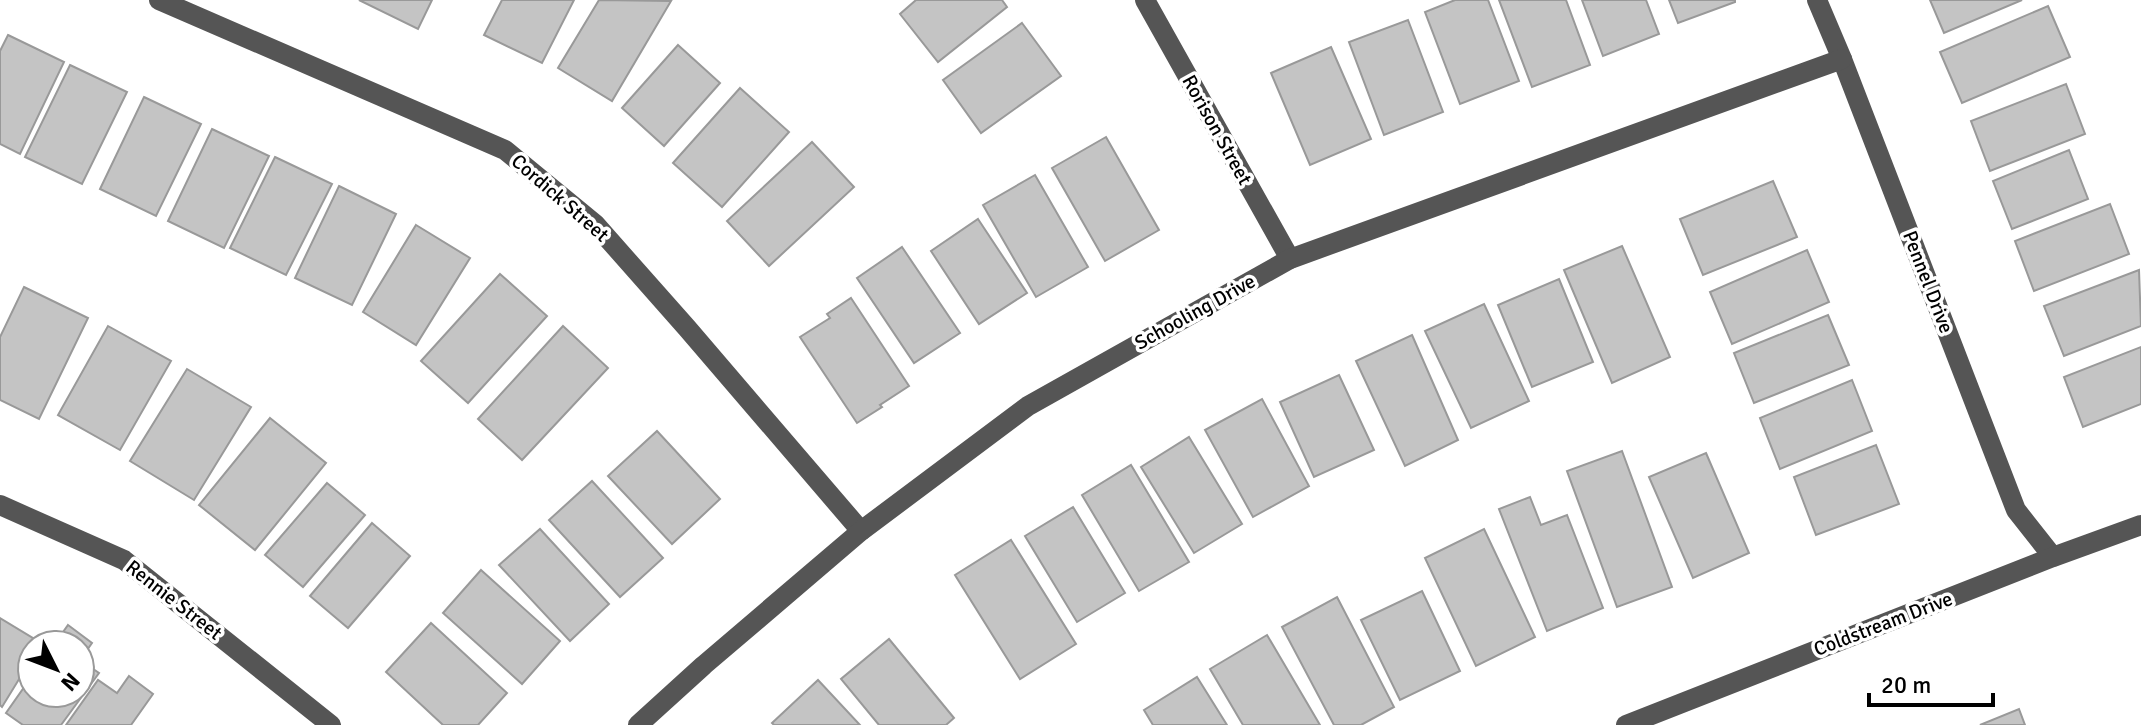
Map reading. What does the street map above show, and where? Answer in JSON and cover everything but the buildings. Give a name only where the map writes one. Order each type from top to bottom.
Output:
[{"type":"street","name":"Cordick Street","points":[[159,0],[198,8],[505,150],[595,224],[861,531]]},
{"type":"street","name":"Rorison Street","points":[[1145,0],[1290,259]]},
{"type":"street","name":"Pennel Drive","points":[[1817,0],[2016,510],[2053,557]]},
{"type":"street","name":"Schooling Drive","points":[[638,725],[861,531],[1028,406],[1290,259],[1842,59]]},
{"type":"street","name":"Rennie Street","points":[[0,505],[124,560],[331,725]]},
{"type":"street","name":"Coldstream Drive","points":[[1626,725],[2141,525]]}]
